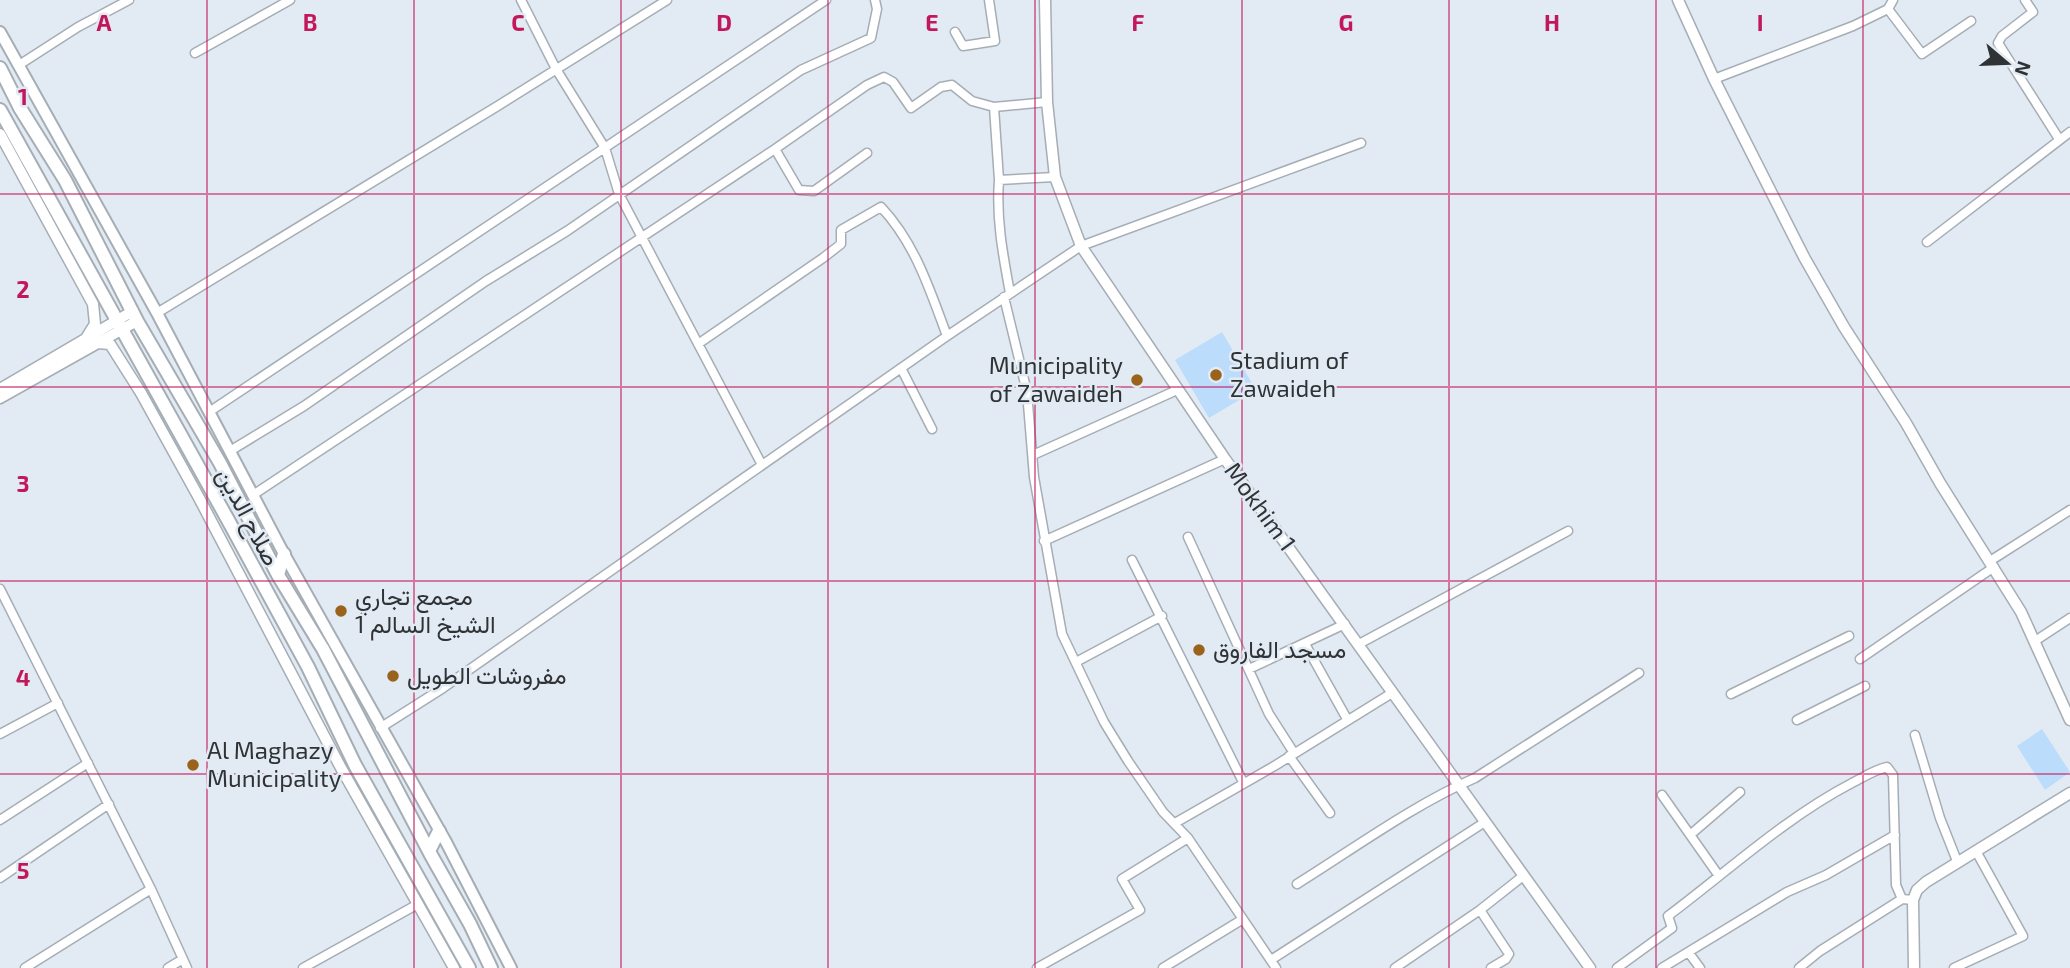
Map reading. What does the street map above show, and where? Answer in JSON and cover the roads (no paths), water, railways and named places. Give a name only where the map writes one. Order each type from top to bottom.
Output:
[{"type":"highway","name":"صلاح الدين","points":[[0,68],[20,108],[65,180],[135,316],[220,463],[278,575],[323,649],[491,968]]},
{"type":"highway","name":"صلاح الدين","points":[[2,119],[308,667],[355,765],[469,968]]},
{"type":"highway","points":[[278,575],[284,554]]},
{"type":"highway","points":[[429,851],[439,831]]},
{"type":"main road","points":[[0,32],[157,313],[284,554],[439,831],[511,968]]},
{"type":"street","points":[[19,65],[78,27],[129,0]]},
{"type":"street","points":[[195,53],[290,0]]},
{"type":"street","points":[[521,0],[556,69],[605,148],[619,194],[762,465]]},
{"type":"street","points":[[157,313],[667,0]]},
{"type":"street","points":[[209,412],[826,0]]},
{"type":"street","points":[[230,451],[304,406],[486,281],[567,231],[802,70],[871,38],[877,9],[876,0]]},
{"type":"street","points":[[955,32],[962,46],[995,41],[989,0]]},
{"type":"street","name":"Mokhim 1","points":[[1045,0],[1047,102],[1055,177],[1080,246],[1225,458],[1590,968]]},
{"type":"street","points":[[1678,0],[1714,79],[1804,257],[1844,327],[2021,612],[2070,720]]},
{"type":"street","points":[[1714,79],[1853,26],[1888,9],[1893,0]]},
{"type":"street","points":[[2025,0],[2033,12],[2002,36],[1998,43],[2059,139]]},
{"type":"street","points":[[1888,9],[1922,54],[1971,21]]},
{"type":"street","points":[[253,495],[775,149],[867,85],[884,77],[893,82],[911,108],[942,87],[952,85],[972,101],[994,107],[1047,102]]},
{"type":"street","points":[[994,107],[1000,238],[1007,295],[1027,392],[1044,541],[1062,634],[1104,722],[1163,812],[1188,838],[1273,964],[1485,822]]},
{"type":"street","points":[[1927,242],[2070,132]]},
{"type":"street","points":[[0,134],[93,304],[95,324],[85,340]]},
{"type":"street","points":[[380,728],[443,688],[1080,246],[1361,143]]},
{"type":"street","points":[[775,149],[799,190],[814,191],[867,153]]},
{"type":"street","points":[[999,180],[1055,177]]},
{"type":"street","points":[[698,344],[823,258],[841,244],[841,230],[881,207],[895,223],[925,275],[947,336]]},
{"type":"street","points":[[0,388],[85,340],[135,316]]},
{"type":"street","points":[[0,398],[97,343],[119,325]]},
{"type":"street","points":[[97,343],[110,344],[141,393],[341,768],[454,968]]},
{"type":"street","points":[[901,368],[932,429]]},
{"type":"street","points":[[1033,455],[1177,390]]},
{"type":"street","points":[[1044,541],[1225,458]]},
{"type":"street","points":[[1860,659],[2070,510]]},
{"type":"street","points":[[1359,644],[1568,531]]},
{"type":"street","points":[[1188,537],[1269,714],[1330,813]]},
{"type":"street","points":[[1132,560],[1243,782]]},
{"type":"street","points":[[0,589],[151,889],[187,968]]},
{"type":"street","points":[[1076,662],[1162,617]]},
{"type":"street","points":[[2035,641],[2070,618]]},
{"type":"street","points":[[1250,669],[1345,624]]},
{"type":"street","points":[[1731,694],[1849,636]]},
{"type":"street","points":[[1305,644],[1347,719]]},
{"type":"street","points":[[1297,884],[1459,785],[1475,778],[1639,673]]},
{"type":"street","points":[[1797,720],[1865,686]]},
{"type":"street","points":[[1175,822],[1292,755],[1392,692]]},
{"type":"street","points":[[0,734],[58,703]]},
{"type":"street","points":[[1916,735],[1940,818],[1957,861]]},
{"type":"street","points":[[0,820],[88,763]]},
{"type":"street","points":[[1617,968],[1672,928],[1668,916],[1817,801],[1875,770],[1887,767],[1894,775],[1896,885],[1902,899]]},
{"type":"street","points":[[1690,835],[1740,792]]},
{"type":"street","points":[[1914,968],[1913,900],[1917,890],[1957,861],[2070,793]]},
{"type":"street","points":[[1662,795],[1719,876]]},
{"type":"street","points":[[0,878],[109,804]]},
{"type":"street","points":[[1662,968],[1787,892],[1826,875],[1895,835]]},
{"type":"street","points":[[1037,968],[1140,910],[1122,878],[1188,838]]},
{"type":"street","points":[[1954,968],[2023,936],[1976,851]]},
{"type":"street","points":[[1395,968],[1480,910],[1522,876]]},
{"type":"street","points":[[25,968],[36,965],[151,889]]},
{"type":"street","points":[[1799,968],[1820,951],[1902,899],[1913,900]]},
{"type":"street","points":[[303,968],[418,904]]},
{"type":"street","points":[[1480,910],[1509,954],[1506,959],[1491,968]]},
{"type":"street","points":[[1163,968],[1243,919]]},
{"type":"street","points":[[1689,953],[1700,968]]},
{"type":"street","points":[[168,968],[183,959]]},
{"type":"place","name":"Stadium of Zawaideh","points":[[1216,375]]},
{"type":"place","name":"Municipality of Zawaideh","points":[[1137,380]]},
{"type":"place","name":"مجمع تجاري الشيخ السالم 1","points":[[341,611]]},
{"type":"place","name":"مسجد الفاروق","points":[[1199,650]]},
{"type":"place","name":"مفروشات الطويل","points":[[393,676]]},
{"type":"place","name":"Al Maghazy Municipality","points":[[193,765]]}]
